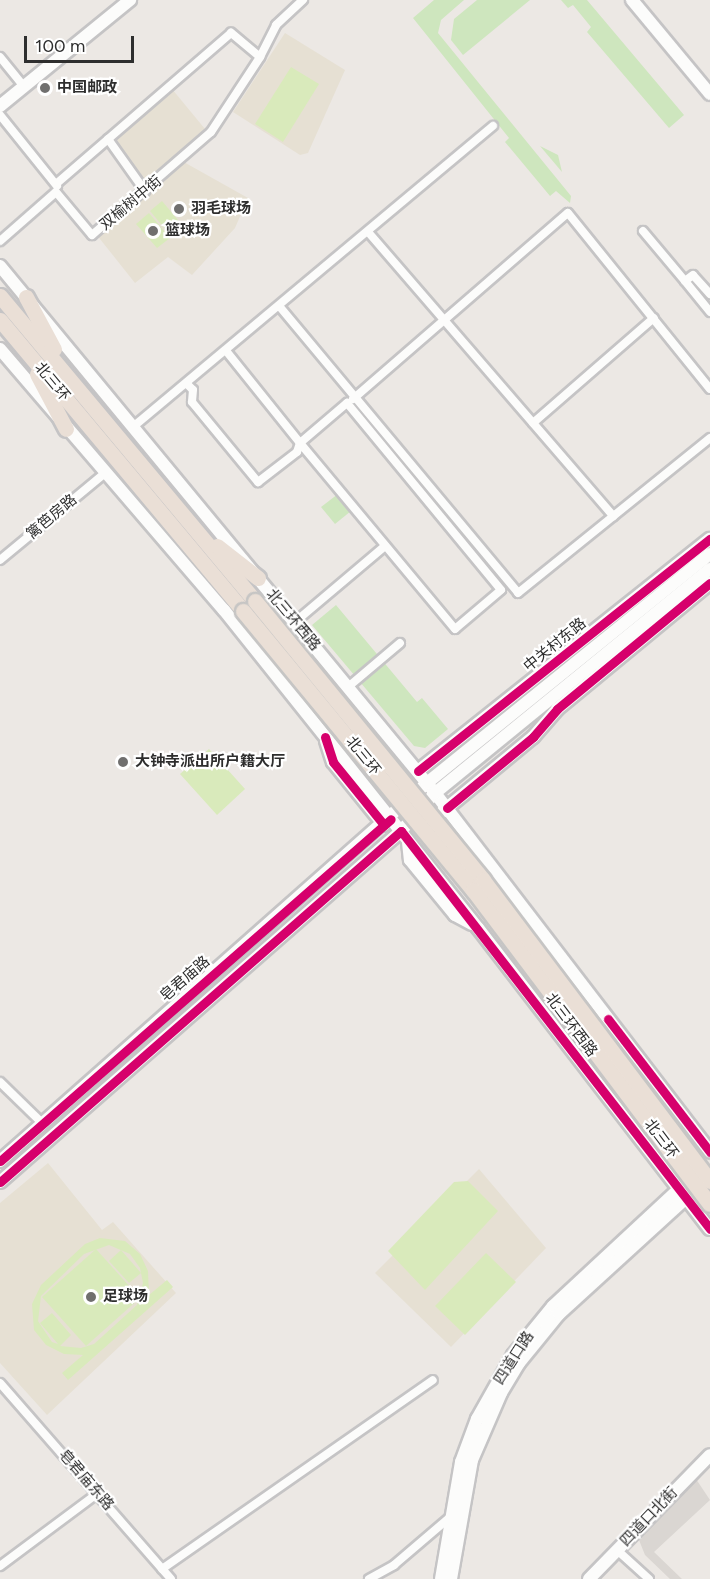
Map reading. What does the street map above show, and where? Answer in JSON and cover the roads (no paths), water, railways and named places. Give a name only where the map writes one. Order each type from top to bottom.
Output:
[{"type":"highway","name":"北三环","points":[[0,296],[191,525],[249,606],[472,890],[710,1204]]},
{"type":"highway","points":[[26,297],[68,376]]},
{"type":"highway","name":"北三环","points":[[0,320],[483,880],[710,1180]]},
{"type":"highway","points":[[21,345],[66,429]]},
{"type":"highway","points":[[191,525],[258,578]]},
{"type":"street","points":[[0,106],[130,0]]},
{"type":"street","name":"双榆树中街","points":[[56,187],[92,235],[211,132],[260,57],[276,25],[303,0]]},
{"type":"street","points":[[632,0],[710,94]]},
{"type":"street","points":[[0,241],[108,138],[231,33],[260,57]]},
{"type":"street","points":[[0,57],[24,87]]},
{"type":"street","points":[[0,115],[56,187]]},
{"type":"street","points":[[134,426],[227,352],[493,126]]},
{"type":"street","points":[[108,138],[145,190]]},
{"type":"street","points":[[353,399],[446,321],[568,213],[710,388]]},
{"type":"street","points":[[643,231],[710,312]]},
{"type":"street","points":[[369,233],[613,516]]},
{"type":"street","name":"北三环西路","points":[[0,266],[418,771],[710,1152]]},
{"type":"street","points":[[685,281],[693,275],[710,294]]},
{"type":"street","points":[[280,307],[353,399],[518,593],[710,438]]},
{"type":"street","points":[[533,423],[654,318]]},
{"type":"street","points":[[0,349],[104,474],[224,610],[353,772],[387,822]]},
{"type":"street","points":[[187,384],[193,390],[192,402],[258,482],[297,452],[300,443],[347,403],[501,590],[455,629],[300,443],[227,352]]},
{"type":"street","name":"篱笆房路","points":[[0,560],[104,474]]},
{"type":"street","name":"中关村东路","points":[[418,771],[710,539]]},
{"type":"street","points":[[295,622],[385,546]]},
{"type":"street","name":"中关村东路","points":[[431,788],[710,554]]},
{"type":"street","points":[[404,836],[431,788],[710,569]]},
{"type":"street","points":[[404,836],[428,824],[533,737],[557,709],[710,583]]},
{"type":"street","points":[[348,687],[400,643]]},
{"type":"street","points":[[325,737],[333,762],[387,822],[404,836]]},
{"type":"street","points":[[353,772],[392,740]]},
{"type":"street","points":[[373,755],[428,824]]},
{"type":"street","name":"皂君庙路","points":[[0,1161],[409,801],[431,788]]},
{"type":"street","name":"北三环西路","points":[[404,836],[410,860],[455,915],[478,928],[710,1229]]},
{"type":"street","name":"皂君庙路","points":[[0,1182],[404,836]]},
{"type":"street","points":[[0,1082],[43,1124]]},
{"type":"street","points":[[628,1123],[666,1095]]},
{"type":"street","points":[[683,1194],[710,1172]]},
{"type":"street","name":"四道口路","points":[[441,1579],[456,1476],[471,1434],[525,1339],[553,1306],[683,1194]]},
{"type":"street","name":"四道口路","points":[[451,1579],[472,1460],[501,1393],[519,1363],[559,1314],[683,1194]]},
{"type":"street","points":[[162,1569],[433,1380]]},
{"type":"street","name":"皂君庙东路","points":[[0,1383],[171,1579]]},
{"type":"street","name":"四道口北街","points":[[589,1579],[710,1455]]},
{"type":"street","points":[[0,1566],[98,1493]]},
{"type":"street","points":[[369,1579],[394,1565],[449,1518]]},
{"type":"street","points":[[617,1550],[649,1579]]},
{"type":"place","name":"中国邮政","points":[[45,88]]},
{"type":"place","name":"羽毛球场","points":[[179,209]]},
{"type":"place","name":"篮球场","points":[[153,231]]},
{"type":"place","name":"大钟寺派出所户籍大厅","points":[[123,762]]},
{"type":"place","name":"足球场","points":[[91,1297]]}]
